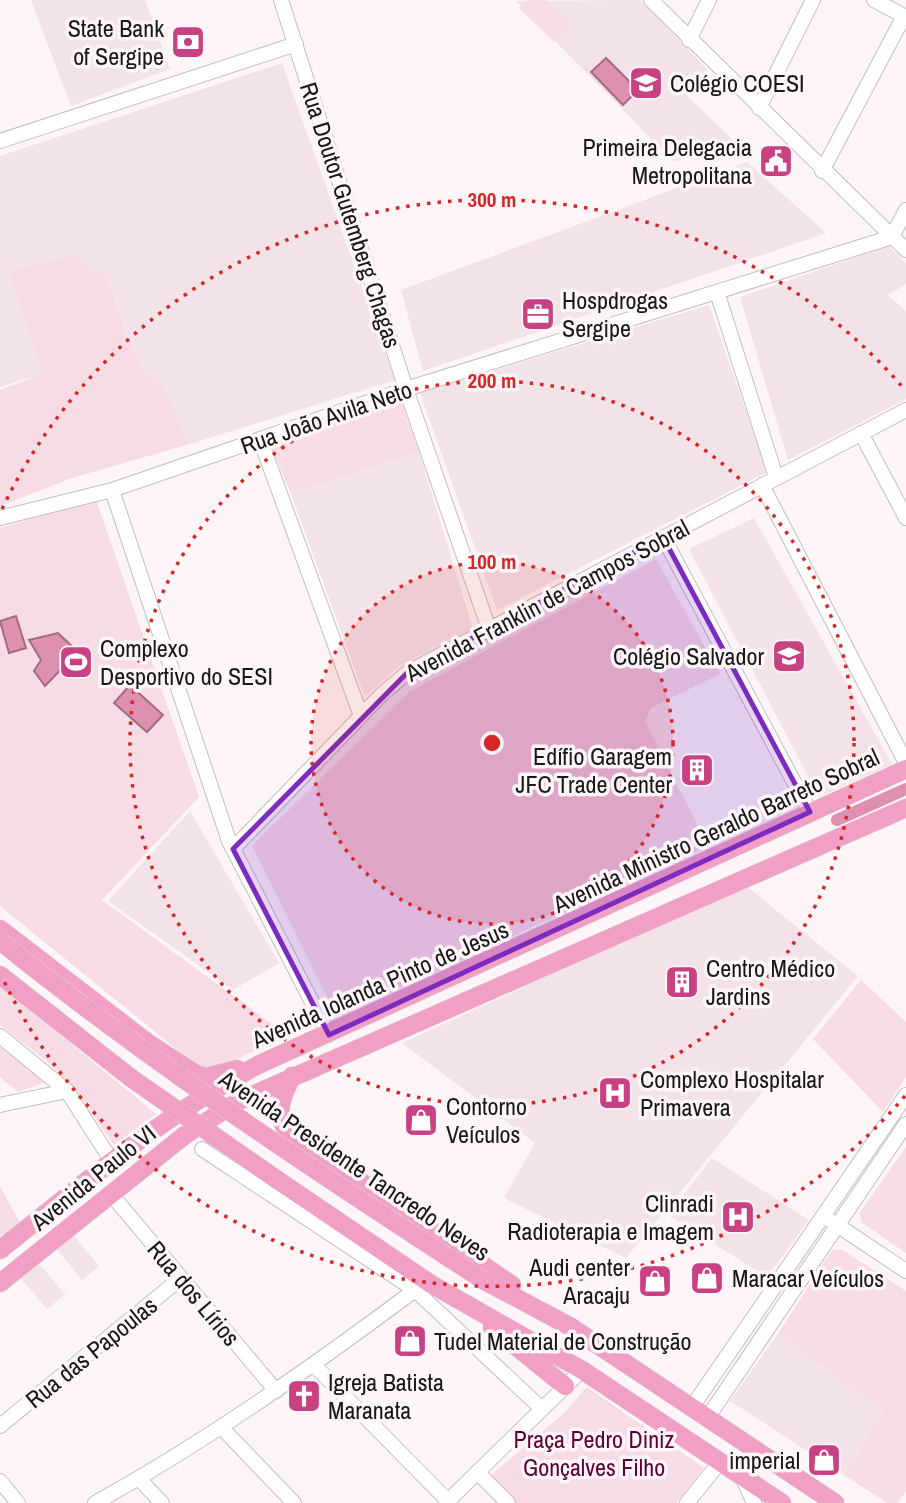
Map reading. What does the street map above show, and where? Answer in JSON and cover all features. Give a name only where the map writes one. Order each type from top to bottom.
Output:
[{"type":"main road","name":"Avenida Ministro Geraldo Barreto Sobral","points":[[548,935],[906,769]]},
{"type":"main road","points":[[548,935],[546,949],[558,962],[906,808]]},
{"type":"main road","points":[[0,929],[148,1043],[196,1074],[206,1077],[258,1065]]},
{"type":"main road","name":"Avenida Iolanda Pinto de Jesus","points":[[161,1122],[258,1065],[548,935]]},
{"type":"main road","name":"Avenida Presidente Tancredo Neves","points":[[0,941],[157,1062],[281,1148],[483,1280],[572,1327],[835,1503]]},
{"type":"main road","name":"Avenida Iolanda Pinto de Jesus","points":[[185,1135],[239,1101],[292,1076],[558,962]]},
{"type":"main road","points":[[0,975],[131,1078],[279,1181],[459,1301],[582,1370],[782,1503]]},
{"type":"main road","points":[[395,1005],[407,1011],[406,1027]]},
{"type":"main road","points":[[292,1076],[281,1100],[281,1119],[287,1131],[572,1327]]},
{"type":"main road","name":"Avenida Paulo VI","points":[[0,1250],[161,1122]]},
{"type":"main road","name":"Avenida Paulo VI","points":[[0,1283],[185,1135]]},
{"type":"main road","points":[[459,1301],[565,1386]]},
{"type":"street","name":"Rua Doutor Gutemberg Chagas","points":[[281,0],[406,389],[489,629]]},
{"type":"street","points":[[651,0],[822,171],[906,250]]},
{"type":"street","points":[[690,40],[709,0]]},
{"type":"street","points":[[759,108],[813,0]]},
{"type":"street","points":[[822,171],[905,16],[874,0]]},
{"type":"street","points":[[0,141],[296,44]]},
{"type":"street","points":[[892,237],[906,209]]},
{"type":"street","name":"Rua João Avila Neto","points":[[0,518],[113,490],[406,389],[892,237]]},
{"type":"street","points":[[717,292],[776,477]]},
{"type":"street","name":"Avenida Franklin de Campos Sobral","points":[[233,849],[360,716],[408,672],[906,410]]},
{"type":"street","points":[[861,433],[906,518]]},
{"type":"street","points":[[260,439],[360,716]]},
{"type":"street","points":[[762,485],[906,763]]},
{"type":"street","points":[[113,490],[233,849],[330,1035]]},
{"type":"street","points":[[663,537],[810,812]]},
{"type":"street","points":[[0,1036],[67,1091],[111,1160]]},
{"type":"street","points":[[0,1105],[67,1091]]},
{"type":"street","points":[[700,1412],[823,1216],[906,1095]]},
{"type":"street","points":[[700,1412],[838,1225],[906,1124]]},
{"type":"street","points":[[202,1149],[415,1290],[541,1409]]},
{"type":"street","name":"Rua dos Lírios","points":[[111,1194],[276,1391]]},
{"type":"street","points":[[823,1216],[906,1270]]},
{"type":"street","name":"Rua das Papoulas","points":[[0,1426],[181,1278]]},
{"type":"street","points":[[95,1503],[139,1479],[276,1391],[415,1290]]},
{"type":"street","points":[[314,1365],[447,1502],[582,1370]]},
{"type":"street","points":[[221,1427],[294,1503]]},
{"type":"street","points":[[687,1503],[720,1462]]},
{"type":"street","points":[[477,1472],[508,1503]]},
{"type":"street","points":[[742,1477],[754,1503]]},
{"type":"street","points":[[139,1479],[162,1503]]},
{"type":"street","points":[[0,1482],[18,1503]]},
{"type":"highlighted area","points":[[663,537],[810,812],[329,1035],[233,849],[408,672]]},
{"type":"shaded area","points":[[31,0],[145,0],[170,69],[71,106]]},
{"type":"shaded area","name":"Colégio COESI","points":[[640,0],[708,70],[686,95],[733,140],[674,162],[516,1]]},
{"type":"shaded area","points":[[606,58],[638,90],[623,105],[591,72]]},
{"type":"shaded area","points":[[282,63],[395,380],[190,444],[162,385],[145,371],[125,332],[9,271],[42,374],[0,387],[0,156]]},
{"type":"shaded area","points":[[747,162],[826,233],[423,371],[401,290]]},
{"type":"shaded area","points":[[888,246],[906,263],[906,284],[888,295],[906,311],[906,399],[788,460],[740,297]]},
{"type":"shaded area","points":[[709,305],[767,472],[497,610],[420,393]]},
{"type":"shaded area","points":[[419,452],[473,629],[399,666],[365,697],[291,494]]},
{"type":"shaded area","name":"Colégio Salvador","points":[[754,518],[892,764],[819,797],[689,549]]},
{"type":"shaded area","points":[[16,616],[26,648],[9,653],[0,621]]},
{"type":"shaded area","points":[[58,633],[78,652],[45,686],[34,671],[41,660],[29,640]]},
{"type":"shaded area","points":[[130,685],[163,715],[147,732],[114,703]]},
{"type":"shaded area","points":[[190,811],[279,963],[233,990],[108,901]]},
{"type":"shaded area","name":"Complexo Hospitalar Primavera","points":[[745,885],[858,976],[626,1258],[504,1198],[535,1143],[402,1043]]},
{"type":"shaded area","name":"Clinradi Radioterapia e Imagem","points":[[712,1158],[809,1220],[767,1277],[668,1215]]},
{"type":"shaded area","points":[[73,1235],[99,1266],[82,1280],[57,1249]]},
{"type":"shaded area","points":[[39,1264],[65,1294],[47,1309],[20,1277]]},
{"type":"shaded area","points":[[778,1334],[883,1411],[844,1475],[730,1401]]},
{"type":"green space","points":[[527,0],[546,0],[571,25],[554,42],[519,8]]},
{"type":"green space","points":[[72,255],[108,280],[125,332],[145,371],[162,385],[190,444],[75,477],[0,506],[0,390],[42,374],[8,271]]},
{"type":"green space","points":[[400,398],[419,452],[291,494],[270,444]]},
{"type":"green space","name":"Complexo Desportivo do SESI","points":[[96,500],[199,797],[102,900],[288,1036],[206,1073],[0,906],[0,528]]},
{"type":"green space","points":[[656,559],[720,674],[651,708],[645,721],[708,846],[337,1017],[252,846],[409,692]]},
{"type":"green space","points":[[861,980],[906,1022],[906,1077],[883,1112],[813,1039]]},
{"type":"green space","points":[[0,985],[156,1114],[114,1145],[75,1089],[48,1062],[0,1025]]},
{"type":"green space","points":[[0,1047],[48,1081],[18,1092],[0,1077]]},
{"type":"green space","points":[[906,1147],[906,1253],[861,1222],[860,1212]]},
{"type":"green space","points":[[0,1186],[21,1225],[0,1237]]},
{"type":"green space","points":[[841,1249],[906,1291],[906,1491],[897,1503],[887,1503],[844,1475],[883,1411],[778,1334],[832,1250]]},
{"type":"green space","name":"Praça Pedro Diniz Gonçalves Filho","points":[[587,1387],[704,1468],[677,1503],[514,1503],[489,1477],[563,1414]]},
{"type":"waterway","points":[[837,820],[906,789]]},
{"type":"place","name":"State Bank of Sergipe","points":[[188,42]]},
{"type":"place","name":"Colégio COESI","points":[[646,83]]},
{"type":"place","name":"Primeira Delegacia Metropolitana","points":[[776,161]]},
{"type":"place","name":"Hospdrogas Sergipe","points":[[538,314]]},
{"type":"place","name":"Colégio Salvador","points":[[789,656]]},
{"type":"place","name":"Complexo Desportivo do SESI","points":[[76,662]]},
{"type":"place","name":"Edífio Garagem JFC Trade Center","points":[[697,770]]},
{"type":"place","name":"Centro Médico Jardins","points":[[682,982]]},
{"type":"place","name":"Complexo Hospitalar Primavera","points":[[615,1093]]},
{"type":"place","name":"Contorno Veículos","points":[[421,1120]]},
{"type":"place","name":"Clinradi Radioterapia e Imagem","points":[[738,1217]]},
{"type":"place","name":"Maracar Veículos","points":[[707,1278]]},
{"type":"place","name":"Audi center Aracaju","points":[[655,1281]]},
{"type":"place","name":"Tudel Material de Construção","points":[[410,1341]]},
{"type":"place","name":"Igreja Batista Maranata","points":[[304,1396]]},
{"type":"place","name":"imperial","points":[[824,1460]]}]
